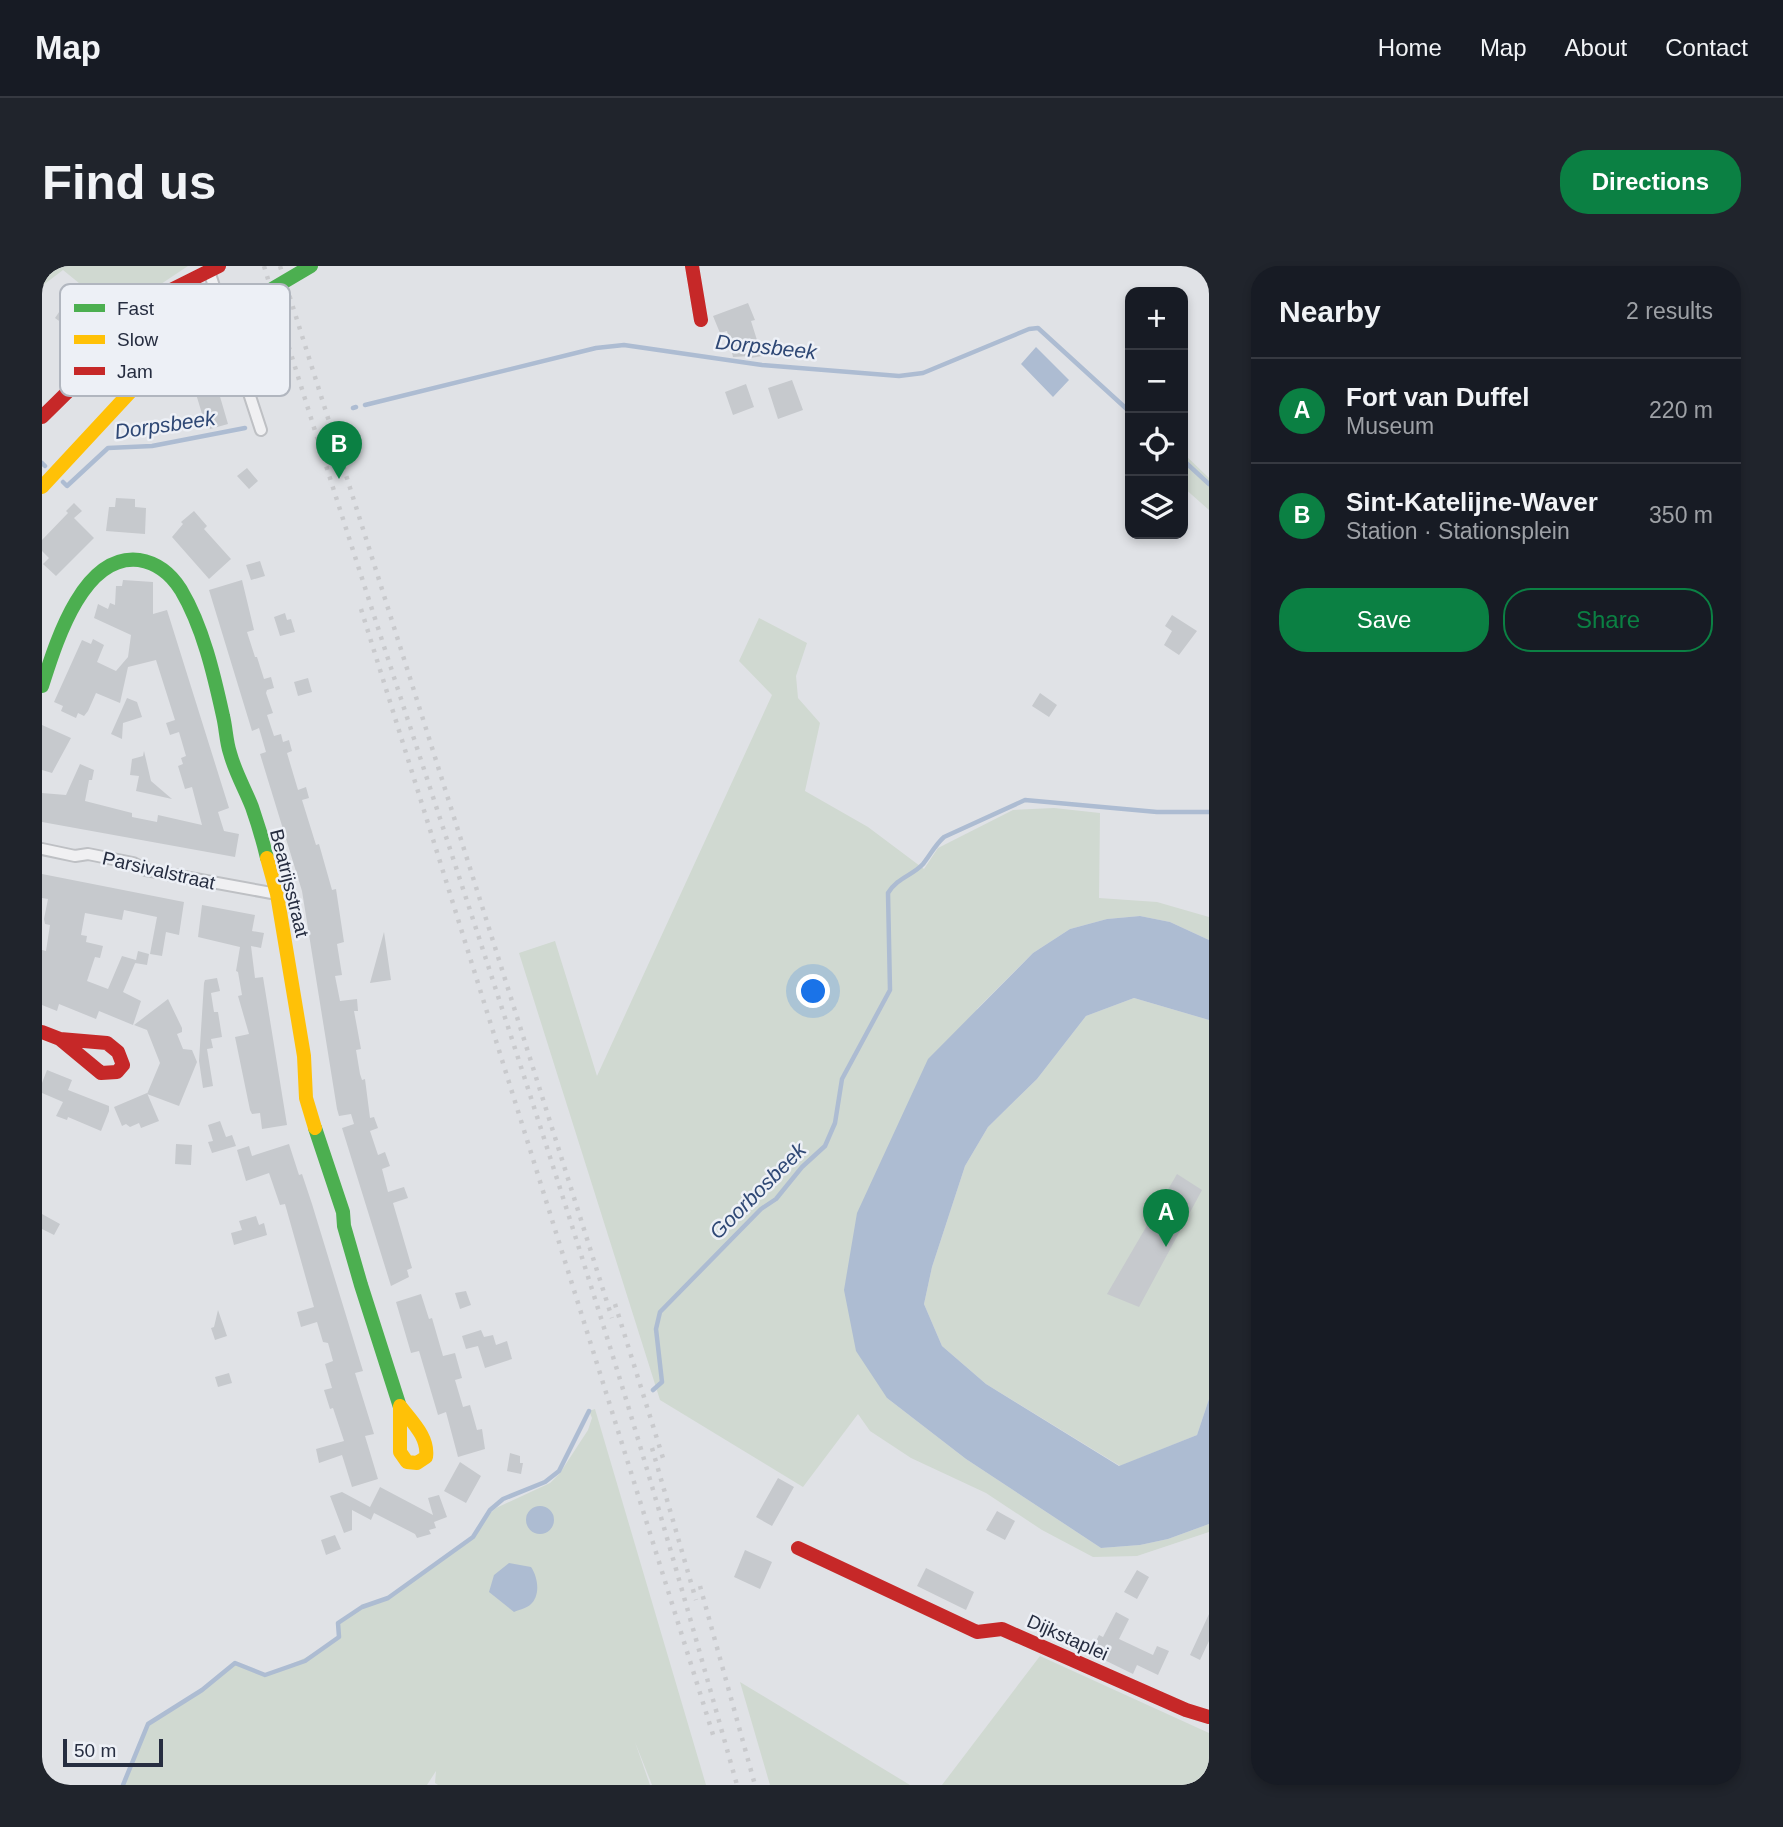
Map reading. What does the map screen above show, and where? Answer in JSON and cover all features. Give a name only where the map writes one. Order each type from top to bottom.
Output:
[{"type":"street","points":[[281,284],[312,266]]},
{"type":"street","points":[[692,266],[701,320]]},
{"type":"street","points":[[183,284],[214,269]]},
{"type":"street","points":[[42,417],[63,396]]},
{"type":"street","points":[[42,487],[126,396]]},
{"type":"street","points":[[251,396],[261,430]]},
{"type":"street","name":"Beatrijsstraat","points":[[42,686],[45,668],[73,606],[96,575],[118,562],[133,560],[151,564],[166,573],[176,584],[192,614],[224,719],[224,734],[239,783],[247,796],[277,894],[304,1056],[302,1071],[309,1112],[320,1137],[343,1212],[344,1226],[357,1273],[400,1406]]},
{"type":"street","name":"Parsivalstraat","points":[[42,849],[75,856],[88,854],[133,863],[146,870],[277,894]]},
{"type":"street","points":[[42,1032],[60,1039]]},
{"type":"street","name":"Dijkstaplei","points":[[798,1548],[977,1632],[1002,1629],[1186,1710],[1209,1717]]},
{"type":"shaded area","points":[[42,266],[188,266],[161,284],[80,284],[63,270],[42,286]]},
{"type":"shaded area","points":[[1188,458],[1209,478],[1209,510],[1188,491]]},
{"type":"shaded area","points":[[759,618],[807,643],[796,676],[798,698],[820,723],[805,791],[868,827],[924,869],[938,848],[1013,810],[1054,808],[1100,813],[1099,898],[1157,902],[1209,917],[1209,940],[1170,922],[1140,916],[1107,919],[1070,929],[1033,953],[977,1009],[887,1398],[966,1459],[1101,1548],[1140,1545],[1168,1539],[1209,1524],[1209,1532],[1137,1556],[1093,1557],[1042,1530],[986,1493],[911,1458],[870,1431],[858,1414],[803,1487],[660,1400],[519,953],[555,941],[597,1076],[772,695],[739,661]]},
{"type":"shaded area","points":[[1134,998],[1209,1020],[1209,1399],[1197,1435],[1120,1466],[986,1384],[942,1346],[924,1304],[932,1267],[965,1166],[988,1127],[1037,1079],[1086,1016]]},
{"type":"shaded area","points":[[595,1409],[706,1785],[652,1785],[635,1742],[650,1785],[438,1785],[435,1783],[436,1771],[427,1785],[123,1785],[148,1724],[202,1690],[235,1663],[265,1675],[305,1658],[339,1638],[338,1623],[362,1607],[388,1598],[473,1539],[486,1517],[496,1508],[550,1483],[560,1473],[588,1430],[592,1418],[589,1411]]},
{"type":"shaded area","points":[[1040,1656],[1209,1733],[1209,1785],[942,1785]]},
{"type":"shaded area","points":[[740,1682],[910,1785],[770,1785]]},
{"type":"water","points":[[1036,347],[1069,380],[1053,397],[1021,364]]},
{"type":"water","points":[[1140,916],[1170,922],[1209,940],[1209,1020],[1134,998],[1086,1016],[1037,1079],[988,1127],[965,1166],[932,1267],[924,1304],[942,1346],[986,1384],[1119,1466],[1197,1435],[1209,1399],[1209,1524],[1168,1539],[1140,1545],[1101,1548],[966,1459],[887,1398],[856,1351],[844,1290],[857,1213],[928,1059],[1033,953],[1070,929],[1107,919]]},
{"type":"water","points":[[540,1506],[550,1510],[554,1520],[550,1530],[540,1534],[530,1530],[526,1520],[530,1510]]},
{"type":"water","points":[[509,1563],[531,1567],[537,1586],[536,1597],[529,1606],[514,1612],[489,1592],[494,1575]]},
{"type":"building","points":[[748,303],[755,320],[751,321],[762,356],[733,357],[727,331],[720,333],[713,316]]},
{"type":"building","points":[[792,380],[803,410],[778,419],[768,388]]},
{"type":"building","points":[[746,384],[754,407],[733,415],[725,392]]},
{"type":"building","points":[[197,396],[220,396],[228,424],[210,429],[206,416],[203,417]]},
{"type":"building","points":[[247,468],[258,481],[249,489],[237,476]]},
{"type":"building","points":[[116,498],[135,499],[135,507],[146,508],[145,534],[106,531],[109,507],[115,507]]},
{"type":"building","points":[[74,503],[82,511],[74,518],[94,538],[56,576],[43,564],[49,558],[42,551],[42,540]]},
{"type":"building","points":[[194,511],[207,526],[204,529],[231,559],[209,579],[172,537],[183,524],[181,522]]},
{"type":"building","points":[[260,561],[265,576],[251,580],[246,565]]},
{"type":"building","points":[[123,580],[153,582],[153,614],[167,610],[229,808],[218,812],[224,831],[239,834],[235,857],[42,822],[42,793],[66,795],[80,764],[94,770],[85,801],[132,813],[132,817],[157,822],[158,815],[202,825],[192,787],[185,789],[178,766],[183,764],[181,758],[186,756],[179,732],[170,735],[166,723],[175,720],[156,660],[128,667],[120,703],[96,693],[84,716],[78,713],[76,718],[61,711],[63,706],[54,702],[82,640],[91,644],[93,639],[104,645],[97,662],[116,671],[128,657],[131,635],[94,618],[98,604],[108,609],[110,603],[115,605],[116,586],[122,586]]},
{"type":"building","points":[[242,580],[254,630],[247,632],[264,679],[271,677],[274,688],[266,693],[273,713],[267,715],[274,736],[281,734],[283,742],[289,740],[292,751],[287,753],[298,790],[306,787],[309,798],[302,800],[316,845],[319,844],[332,890],[336,889],[344,942],[337,944],[342,975],[335,976],[340,1001],[357,999],[358,1011],[354,1011],[361,1049],[356,1050],[360,1074],[362,1080],[365,1079],[370,1118],[374,1117],[378,1128],[370,1131],[378,1155],[385,1152],[390,1166],[382,1169],[388,1192],[404,1187],[408,1198],[393,1203],[412,1268],[407,1270],[409,1277],[391,1286],[342,1128],[354,1124],[351,1114],[339,1116],[337,1109],[302,891],[260,754],[266,752],[259,728],[252,731],[209,590]]},
{"type":"building","points":[[285,613],[287,620],[291,619],[295,632],[280,636],[274,617]]},
{"type":"building","points":[[1172,615],[1197,631],[1179,655],[1164,645],[1172,631],[1165,626]]},
{"type":"building","points":[[308,678],[312,692],[298,696],[294,682]]},
{"type":"building","points":[[1040,693],[1057,705],[1049,717],[1032,706]]},
{"type":"building","points":[[127,698],[137,702],[142,717],[123,723],[122,739],[111,734]]},
{"type":"building","points":[[42,725],[71,738],[52,773],[42,770]]},
{"type":"building","points":[[144,751],[151,781],[172,799],[136,791],[139,776],[130,775],[132,759],[143,756]]},
{"type":"building","points":[[42,874],[184,902],[179,935],[166,932],[162,956],[150,954],[157,917],[124,910],[122,920],[85,913],[81,935],[87,936],[86,942],[103,946],[100,958],[95,957],[87,981],[108,989],[122,956],[136,960],[138,951],[149,954],[147,965],[135,963],[123,992],[141,1001],[133,1025],[99,1011],[96,1019],[59,1004],[57,1011],[42,1005],[42,950],[46,951],[50,925],[45,924],[44,919],[48,899],[42,898]]},
{"type":"building","points":[[202,905],[255,915],[252,931],[264,933],[261,948],[251,946],[255,978],[263,977],[287,1125],[262,1129],[260,1113],[252,1114],[250,1110],[235,1037],[249,1034],[238,996],[242,995],[236,971],[240,947],[198,937]]},
{"type":"building","points":[[384,932],[391,980],[370,983]]},
{"type":"building","points":[[217,978],[220,991],[211,993],[214,1012],[218,1012],[222,1037],[211,1039],[213,1048],[207,1049],[213,1086],[203,1088],[199,1061],[204,983],[205,980]]},
{"type":"building","points":[[168,999],[182,1028],[182,1032],[177,1034],[183,1049],[192,1050],[197,1062],[179,1106],[147,1094],[160,1063],[147,1030],[134,1025]]},
{"type":"building","points":[[47,1070],[72,1080],[68,1090],[109,1106],[101,1131],[68,1117],[67,1120],[56,1116],[63,1102],[42,1093],[42,1083]]},
{"type":"building","points":[[147,1093],[159,1121],[141,1128],[139,1123],[130,1127],[126,1124],[122,1126],[114,1107]]},
{"type":"building","points":[[220,1121],[226,1137],[232,1135],[236,1146],[212,1153],[208,1142],[213,1141],[208,1125]]},
{"type":"building","points":[[176,1144],[192,1145],[191,1165],[175,1164]]},
{"type":"building","points":[[289,1144],[312,1204],[363,1371],[355,1373],[374,1434],[365,1436],[378,1479],[352,1487],[342,1455],[319,1463],[316,1449],[344,1441],[324,1390],[332,1388],[325,1364],[333,1361],[328,1343],[323,1342],[317,1322],[301,1327],[297,1312],[314,1307],[285,1204],[280,1205],[269,1173],[246,1181],[237,1150],[249,1146],[252,1156]]},
{"type":"building","points":[[1177,1174],[1202,1190],[1139,1307],[1107,1294]]},
{"type":"building","points":[[42,1214],[60,1224],[54,1235],[42,1229]]},
{"type":"building","points":[[256,1216],[259,1225],[264,1223],[267,1235],[234,1245],[231,1233],[242,1230],[239,1221]]},
{"type":"building","points":[[466,1291],[471,1305],[460,1309],[455,1293]]},
{"type":"building","points":[[421,1294],[429,1319],[432,1318],[443,1356],[455,1353],[462,1378],[455,1380],[463,1407],[470,1405],[477,1430],[482,1429],[485,1449],[458,1457],[446,1412],[438,1415],[419,1351],[411,1353],[396,1302]]},
{"type":"building","points":[[218,1310],[227,1336],[215,1340],[211,1328],[214,1327]]},
{"type":"building","points":[[481,1330],[484,1337],[493,1335],[496,1345],[507,1341],[512,1359],[485,1368],[478,1346],[466,1349],[462,1336]]},
{"type":"building","points":[[229,1373],[232,1383],[218,1387],[215,1377]]},
{"type":"building","points":[[510,1453],[520,1456],[520,1463],[523,1463],[521,1474],[507,1471]]},
{"type":"building","points":[[460,1462],[481,1476],[466,1503],[444,1491]]},
{"type":"building","points":[[778,1478],[794,1487],[772,1526],[756,1517]]},
{"type":"building","points":[[380,1487],[433,1515],[428,1498],[439,1495],[447,1517],[434,1522],[436,1528],[429,1530],[431,1534],[417,1538],[415,1534],[374,1513],[371,1520],[352,1510],[352,1530],[344,1533],[330,1496],[342,1492],[370,1507]]},
{"type":"building","points":[[997,1511],[1015,1521],[1005,1540],[986,1530]]},
{"type":"building","points":[[335,1535],[341,1549],[326,1555],[321,1540]]},
{"type":"building","points":[[745,1550],[772,1562],[760,1589],[734,1577]]},
{"type":"building","points":[[926,1568],[974,1592],[966,1610],[917,1586]]},
{"type":"building","points":[[1137,1570],[1149,1577],[1137,1599],[1124,1592]]},
{"type":"building","points":[[1116,1612],[1129,1619],[1119,1639],[1153,1655],[1157,1646],[1169,1651],[1158,1675],[1137,1665],[1133,1674],[1090,1653],[1099,1635],[1103,1637]]},
{"type":"building","points":[[1209,1614],[1209,1641],[1200,1660],[1190,1655]]},
{"type":"waterway","name":"Dorpsbeek","points":[[365,405],[596,348],[624,345],[762,365],[899,376],[923,373],[1029,329],[1038,328],[1125,407]]},
{"type":"waterway","name":"Dorpsbeek","points":[[63,482],[67,486],[108,448],[152,446],[245,428]]},
{"type":"waterway","name":"Dorpsbeek","points":[[42,463],[45,466]]},
{"type":"waterway","name":"Dorpsbeek","points":[[1188,465],[1209,484]]},
{"type":"waterway","name":"Goorbosbeek","points":[[653,1390],[662,1382],[656,1329],[660,1312],[761,1209],[776,1199],[802,1167],[825,1146],[835,1123],[842,1079],[890,990],[888,893],[892,888],[923,864],[944,837],[1025,800],[1157,812],[1209,812]]},
{"type":"waterway","name":"Goorbosbeek","points":[[123,1785],[148,1724],[202,1690],[235,1663],[265,1675],[305,1661],[339,1637],[338,1623],[362,1607],[388,1598],[473,1537],[490,1510],[503,1499],[545,1482],[559,1471],[589,1411]]},
{"type":"railway","points":[[264,266],[270,284]]},
{"type":"railway","points":[[280,266],[286,284]]},
{"type":"railway","points":[[290,298],[612,1318]]},
{"type":"railway","points":[[290,349],[610,1347],[737,1785]]},
{"type":"railway","points":[[361,609],[715,1741]]},
{"type":"railway","points":[[615,1304],[663,1458]]},
{"type":"railway","points":[[652,1448],[696,1600]]},
{"type":"railway","points":[[700,1586],[755,1785]]},
{"type":"traffic: fast","points":[[280,284],[311,266]]},
{"type":"traffic: fast","points":[[42,686],[63,627],[74,605],[102,571],[119,562],[139,560],[163,570],[181,590],[202,635],[216,684],[230,753],[252,807],[267,858]]},
{"type":"traffic: fast","points":[[315,1128],[343,1212],[344,1226],[361,1285],[400,1407]]},
{"type":"traffic: slow","points":[[42,487],[126,396]]},
{"type":"traffic: slow","points":[[267,858],[277,894],[304,1056],[306,1098],[315,1128]]},
{"type":"traffic: slow","points":[[400,1406],[425,1443],[426,1457],[417,1463],[407,1462],[400,1452],[400,1407]]},
{"type":"traffic: jam","points":[[183,284],[219,266]]},
{"type":"traffic: jam","points":[[692,266],[701,320]]},
{"type":"traffic: jam","points":[[42,417],[63,396]]},
{"type":"traffic: jam","points":[[42,1032],[60,1039],[107,1043],[118,1052],[123,1065],[117,1072],[101,1073],[60,1039]]},
{"type":"traffic: jam","points":[[798,1548],[977,1632],[1002,1629],[1186,1710],[1209,1717]]},
{"type":"place","name":"Sint-Katelijne-Waver","points":[[339,479]]},
{"type":"place","name":"Fort van Duffel","points":[[1166,1247]]}]
